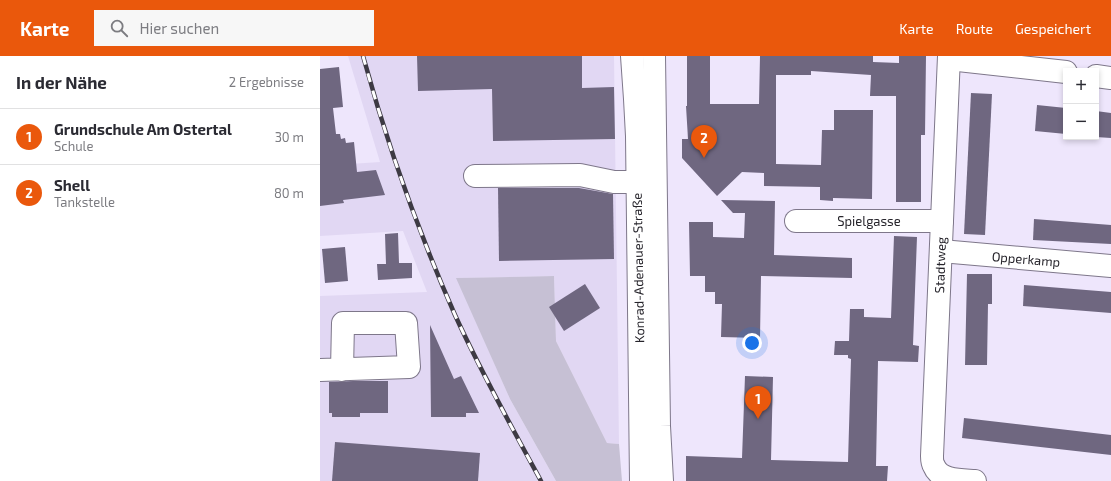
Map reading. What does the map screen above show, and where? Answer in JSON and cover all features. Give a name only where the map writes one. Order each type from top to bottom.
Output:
[{"type":"street","name":"Konrad-Adenauer-Straße","points":[[632,56],[635,99],[637,182],[641,481]]},
{"type":"street","name":"Konrad-Adenauer-Straße","points":[[654,56],[659,426],[662,481]]},
{"type":"street","points":[[949,57],[1063,72]]},
{"type":"street","name":"Stadtweg","points":[[949,57],[932,456],[934,466],[938,473],[946,478],[975,481]]},
{"type":"street","points":[[1099,76],[1111,78]]},
{"type":"street","points":[[474,176],[580,174],[614,182],[637,182]]},
{"type":"street","name":"Spielgasse","points":[[796,221],[942,221]]},
{"type":"street","name":"Opperkamp","points":[[941,251],[1111,266]]},
{"type":"street","points":[[320,370],[342,370]]},
{"type":"shaded area","points":[[348,56],[614,56],[619,444],[607,443],[556,341],[554,276],[457,278],[510,399],[556,481],[320,481],[320,296],[427,292],[403,231],[320,236],[320,166],[380,162]]},
{"type":"shaded area","points":[[554,276],[556,341],[607,443],[619,444],[622,481],[556,481],[510,399],[456,278]]},
{"type":"building","points":[[417,56],[582,56],[582,88],[614,87],[615,139],[493,141],[492,89],[418,91]]},
{"type":"building","points":[[687,56],[710,56],[710,104],[759,104],[760,56],[873,56],[873,62],[899,63],[899,56],[926,56],[925,135],[921,135],[921,202],[896,202],[896,96],[870,96],[871,75],[811,71],[811,75],[776,75],[776,164],[821,165],[822,130],[834,130],[834,110],[873,110],[872,199],[833,198],[833,201],[820,200],[820,187],[764,186],[764,173],[742,172],[717,196],[682,158],[682,139],[688,139],[686,106]]},
{"type":"building","points":[[339,67],[343,107],[333,108],[336,134],[340,134],[341,139],[345,138],[346,143],[354,142],[357,172],[376,170],[385,195],[343,200],[344,203],[320,206],[320,69]]},
{"type":"building","points":[[971,93],[992,94],[985,235],[964,234]]},
{"type":"building","points":[[1037,105],[1063,108],[1063,134],[1035,131]]},
{"type":"building","points":[[1099,111],[1111,113],[1111,138],[1099,137]]},
{"type":"building","points":[[498,188],[579,188],[613,194],[614,259],[499,261]]},
{"type":"building","points":[[721,200],[775,201],[774,255],[852,258],[852,278],[761,276],[760,338],[721,337],[722,304],[715,304],[715,292],[705,292],[705,276],[690,276],[689,222],[713,222],[713,237],[744,238],[745,213],[733,213]]},
{"type":"building","points":[[1034,219],[1111,225],[1111,244],[1033,240]]},
{"type":"building","points":[[398,233],[399,263],[412,263],[412,278],[378,280],[377,264],[386,264],[385,234]]},
{"type":"building","points":[[894,236],[917,237],[913,345],[919,346],[918,362],[878,361],[876,466],[888,466],[887,481],[686,481],[686,456],[742,458],[745,376],[773,377],[771,460],[848,462],[851,359],[848,358],[848,355],[834,355],[835,341],[849,341],[850,309],[864,309],[864,317],[891,318]]},
{"type":"building","points":[[345,247],[348,281],[325,283],[322,249]]},
{"type":"building","points":[[967,274],[992,274],[992,304],[988,304],[987,365],[965,365]]},
{"type":"building","points":[[585,284],[600,308],[564,331],[549,307]]},
{"type":"building","points":[[1024,285],[1111,292],[1111,313],[1023,306]]},
{"type":"building","points":[[430,325],[454,379],[461,376],[479,413],[466,413],[466,417],[431,417]]},
{"type":"building","points":[[388,381],[388,413],[360,413],[360,417],[332,417],[332,413],[329,413],[329,382]]},
{"type":"building","points":[[964,418],[1111,435],[1111,455],[962,438]]},
{"type":"building","points":[[335,442],[480,453],[478,481],[332,481]]},
{"type":"railway","points":[[363,56],[382,122],[404,187],[441,283],[496,399],[541,481]]},
{"type":"place","name":"Shell","points":[[704,158]]},
{"type":"place","name":"Grundschule Am Ostertal","points":[[758,419]]}]
